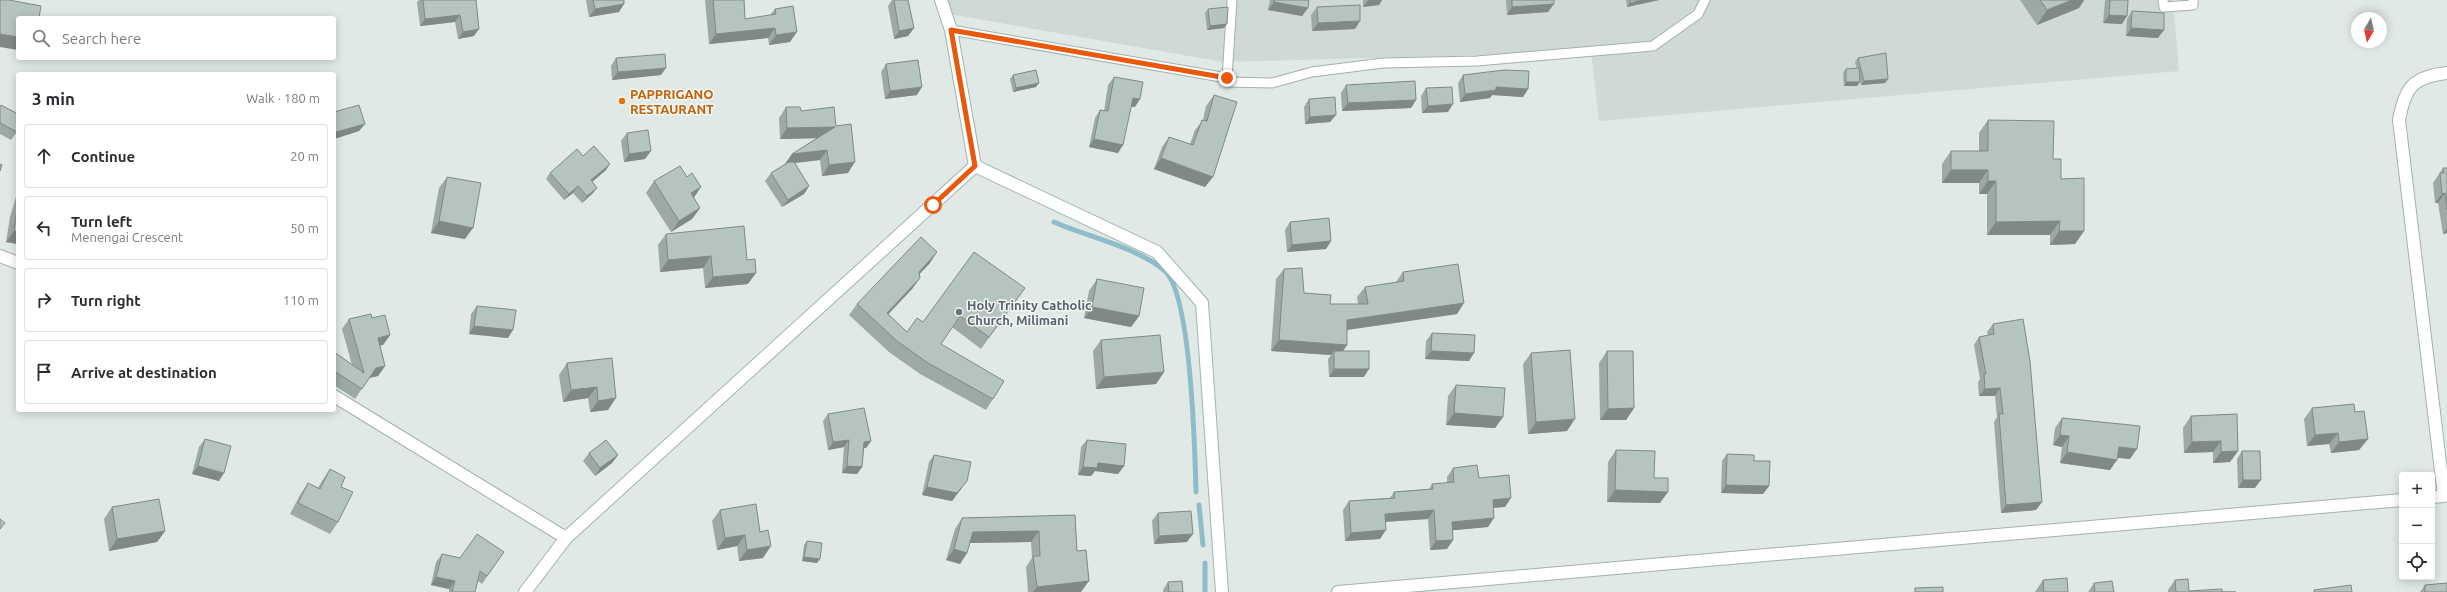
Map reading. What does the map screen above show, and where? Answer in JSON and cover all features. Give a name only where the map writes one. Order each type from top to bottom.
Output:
[{"type":"street","points":[[941,0],[951,30],[975,166]]},
{"type":"street","points":[[2441,497],[2399,120],[2402,102],[2410,87],[2431,75],[2447,73]]},
{"type":"street","points":[[525,592],[566,538],[975,166]]},
{"type":"street","points":[[975,166],[1157,252],[1202,303],[1222,592]]},
{"type":"street","points":[[0,256],[16,262]]},
{"type":"street","points":[[336,397],[566,538]]},
{"type":"street","points":[[1338,592],[2399,500]]},
{"type":"lane","points":[[1232,0],[1227,82],[1272,83],[1312,72],[1383,63],[1477,61],[1653,46],[1698,14],[1705,0]]},
{"type":"lane","points":[[2163,0],[2164,7],[2193,5],[2193,0]]},
{"type":"lane","points":[[951,30],[1227,78]]},
{"type":"shaded area","points":[[948,0],[2173,0],[2179,71],[1599,121],[1591,52],[1223,62],[949,14]]},
{"type":"building","points":[[0,0],[9,0],[41,6],[39,16],[16,16],[16,37],[0,34]]},
{"type":"building","points":[[423,0],[476,0],[479,29],[463,32],[460,15],[425,19]]},
{"type":"building","points":[[593,0],[624,0],[624,4],[595,9]]},
{"type":"building","points":[[713,0],[744,0],[745,19],[776,14],[775,9],[793,6],[797,32],[776,35],[775,28],[716,34]]},
{"type":"building","points":[[894,0],[908,0],[914,28],[899,31]]},
{"type":"building","points":[[1274,0],[1309,0],[1308,8],[1274,2]]},
{"type":"building","points":[[1512,0],[1554,0],[1554,4],[1512,7]]},
{"type":"building","points":[[1630,0],[1643,0],[1630,3]]},
{"type":"building","points":[[2040,0],[2072,0],[2047,10]]},
{"type":"building","points":[[2110,0],[2128,0],[2127,16],[2109,15]]},
{"type":"building","points":[[1360,5],[1360,21],[1318,23],[1317,7]]},
{"type":"building","points":[[1228,7],[1227,24],[1210,26],[1208,9]]},
{"type":"building","points":[[2132,11],[2164,13],[2164,30],[2131,28]]},
{"type":"building","points":[[1886,53],[1888,79],[1864,81],[1858,58]]},
{"type":"building","points":[[665,54],[666,68],[618,72],[616,58]]},
{"type":"building","points":[[918,60],[922,87],[890,91],[886,64]]},
{"type":"building","points":[[1859,68],[1860,82],[1846,82],[1846,69]]},
{"type":"building","points":[[1036,70],[1039,83],[1016,88],[1013,75]]},
{"type":"building","points":[[1504,70],[1529,71],[1528,89],[1496,87],[1496,90],[1465,94],[1463,75]]},
{"type":"building","points":[[1114,77],[1143,82],[1140,99],[1133,98],[1123,145],[1094,139],[1100,110],[1108,111]]},
{"type":"building","points":[[1415,81],[1416,100],[1348,103],[1346,85]]},
{"type":"building","points":[[1452,87],[1453,104],[1428,106],[1426,88]]},
{"type":"building","points":[[1214,95],[1237,102],[1213,177],[1161,158],[1169,137],[1193,145],[1202,120],[1207,121]]},
{"type":"building","points":[[1335,97],[1336,115],[1310,117],[1309,99]]},
{"type":"building","points":[[1,105],[16,113],[16,131],[0,123]]},
{"type":"building","points":[[359,105],[365,124],[336,132],[336,111]]},
{"type":"building","points":[[786,107],[800,107],[801,111],[834,107],[836,126],[851,124],[855,162],[829,165],[827,150],[792,154],[835,127],[787,128]]},
{"type":"building","points":[[1988,120],[2054,121],[2053,159],[2061,159],[2061,179],[2084,178],[2084,231],[2059,231],[2060,221],[1996,222],[1996,181],[1988,181],[1988,170],[1951,170],[1951,151],[1988,151]]},
{"type":"building","points":[[648,130],[651,151],[629,154],[627,133]]},
{"type":"building","points":[[594,146],[610,164],[591,180],[597,188],[587,196],[578,186],[569,194],[550,173],[577,149],[583,156]]},
{"type":"building","points":[[789,162],[794,162],[809,186],[788,200],[771,173]]},
{"type":"building","points":[[680,166],[687,177],[692,173],[701,187],[691,193],[700,208],[679,221],[654,181]]},
{"type":"building","points":[[2443,168],[2447,168],[2447,209],[2445,193],[2442,194],[2440,173],[2444,173]]},
{"type":"building","points":[[447,177],[481,183],[473,228],[439,221]]},
{"type":"building","points":[[16,218],[16,232],[14,231]]},
{"type":"building","points":[[1329,218],[1331,241],[1292,245],[1290,222]]},
{"type":"building","points":[[744,226],[747,260],[755,259],[756,273],[713,277],[711,256],[668,260],[666,234]]},
{"type":"building","points":[[921,237],[937,252],[919,272],[920,278],[887,313],[907,332],[917,318],[923,322],[974,252],[1025,288],[989,337],[960,316],[941,344],[1004,381],[993,399],[928,363],[897,341],[857,304]]},
{"type":"building","points":[[1458,264],[1464,303],[1347,320],[1347,345],[1279,340],[1284,269],[1302,268],[1304,293],[1331,295],[1330,304],[1368,304],[1365,287],[1404,281],[1403,272]]},
{"type":"building","points":[[1097,279],[1144,288],[1139,316],[1092,307]]},
{"type":"building","points":[[477,306],[516,310],[513,330],[474,326]]},
{"type":"building","points":[[371,314],[372,318],[385,315],[390,335],[378,338],[385,366],[376,368],[362,389],[336,372],[336,353],[364,373],[349,319]]},
{"type":"building","points":[[2023,319],[2030,361],[2042,502],[2006,505],[1999,414],[2003,414],[2000,388],[1985,389],[1984,374],[1986,374],[1979,337],[1994,334],[1993,324]]},
{"type":"building","points":[[1432,333],[1475,335],[1474,353],[1431,351]]},
{"type":"building","points":[[1160,335],[1164,372],[1104,377],[1101,340]]},
{"type":"building","points":[[1570,350],[1575,419],[1536,422],[1531,353]]},
{"type":"building","points":[[1334,351],[1369,351],[1369,369],[1334,369]]},
{"type":"building","points":[[1607,351],[1633,351],[1634,408],[1608,409]]},
{"type":"building","points":[[612,358],[616,398],[598,401],[597,387],[571,390],[567,363]]},
{"type":"building","points":[[1456,385],[1505,388],[1503,417],[1454,413]]},
{"type":"building","points":[[2354,404],[2355,412],[2364,411],[2368,439],[2339,442],[2338,433],[2315,435],[2312,408]]},
{"type":"building","points":[[864,408],[871,441],[864,442],[862,467],[847,466],[849,440],[833,442],[828,414]]},
{"type":"building","points":[[2237,414],[2238,451],[2221,452],[2221,441],[2192,442],[2191,416]]},
{"type":"building","points":[[2062,418],[2140,426],[2137,449],[2119,447],[2117,460],[2067,452],[2069,436],[2060,435]]},
{"type":"building","points":[[205,439],[231,446],[224,473],[198,466]]},
{"type":"building","points":[[606,440],[618,455],[600,468],[589,453]]},
{"type":"building","points":[[1087,440],[1126,444],[1124,466],[1098,463],[1097,468],[1083,467]]},
{"type":"building","points":[[1616,450],[1655,451],[1654,478],[1668,478],[1668,492],[1615,490]]},
{"type":"building","points":[[2242,451],[2260,451],[2261,480],[2243,480]]},
{"type":"building","points":[[1727,454],[1754,455],[1754,461],[1770,461],[1769,486],[1726,485]]},
{"type":"building","points":[[934,455],[971,462],[967,481],[957,493],[927,487]]},
{"type":"building","points":[[1477,465],[1479,478],[1509,475],[1511,498],[1493,500],[1494,518],[1452,522],[1453,540],[1436,541],[1434,510],[1385,514],[1386,530],[1351,533],[1349,501],[1395,498],[1394,492],[1433,489],[1432,484],[1454,482],[1453,468]]},
{"type":"building","points":[[330,469],[345,477],[341,487],[353,492],[338,522],[298,503],[308,483],[320,489]]},
{"type":"building","points":[[159,499],[165,531],[117,539],[112,507]]},
{"type":"building","points":[[756,504],[760,532],[768,530],[771,546],[747,550],[745,535],[725,538],[720,510]]},
{"type":"building","points":[[1191,511],[1193,534],[1159,536],[1158,513]]},
{"type":"building","points":[[1075,515],[1077,551],[1086,550],[1089,581],[1037,587],[1033,556],[1040,556],[1039,531],[973,532],[967,553],[954,549],[962,518]]},
{"type":"building","points":[[0,519],[5,523],[0,529]]},
{"type":"building","points":[[477,534],[504,552],[487,576],[480,571],[475,592],[452,592],[455,581],[436,577],[442,554],[460,558]]},
{"type":"building","points":[[807,541],[822,543],[820,559],[804,557]]},
{"type":"building","points":[[2067,578],[2068,592],[2044,592],[2043,580]]},
{"type":"building","points":[[2188,579],[2189,591],[2222,589],[2222,592],[2176,592],[2175,580]]},
{"type":"building","points":[[1182,581],[1183,592],[1169,592],[1168,582]]},
{"type":"building","points":[[2112,581],[2114,592],[2095,592],[2094,583]]},
{"type":"building","points":[[2447,583],[2447,592],[2425,592],[2425,585]]},
{"type":"building","points":[[2351,585],[2352,592],[2314,592],[2314,590]]},
{"type":"building","points":[[1943,587],[1943,592],[1915,592],[1915,588]]},
{"type":"waterway","points":[[1054,222],[1141,255],[1165,271],[1174,286],[1181,310],[1190,376],[1196,492]]},
{"type":"waterway","points":[[1199,505],[1203,545]]},
{"type":"waterway","points":[[1205,563],[1205,592]]},
{"type":"place","name":"PAPPRIGANO RESTAURANT","points":[[622,101]]},
{"type":"place","name":"Holy Trinity Catholic Church, Milimani","points":[[959,312]]},
{"type":"route","points":[[933,205],[975,166],[951,30],[1227,78]]}]
